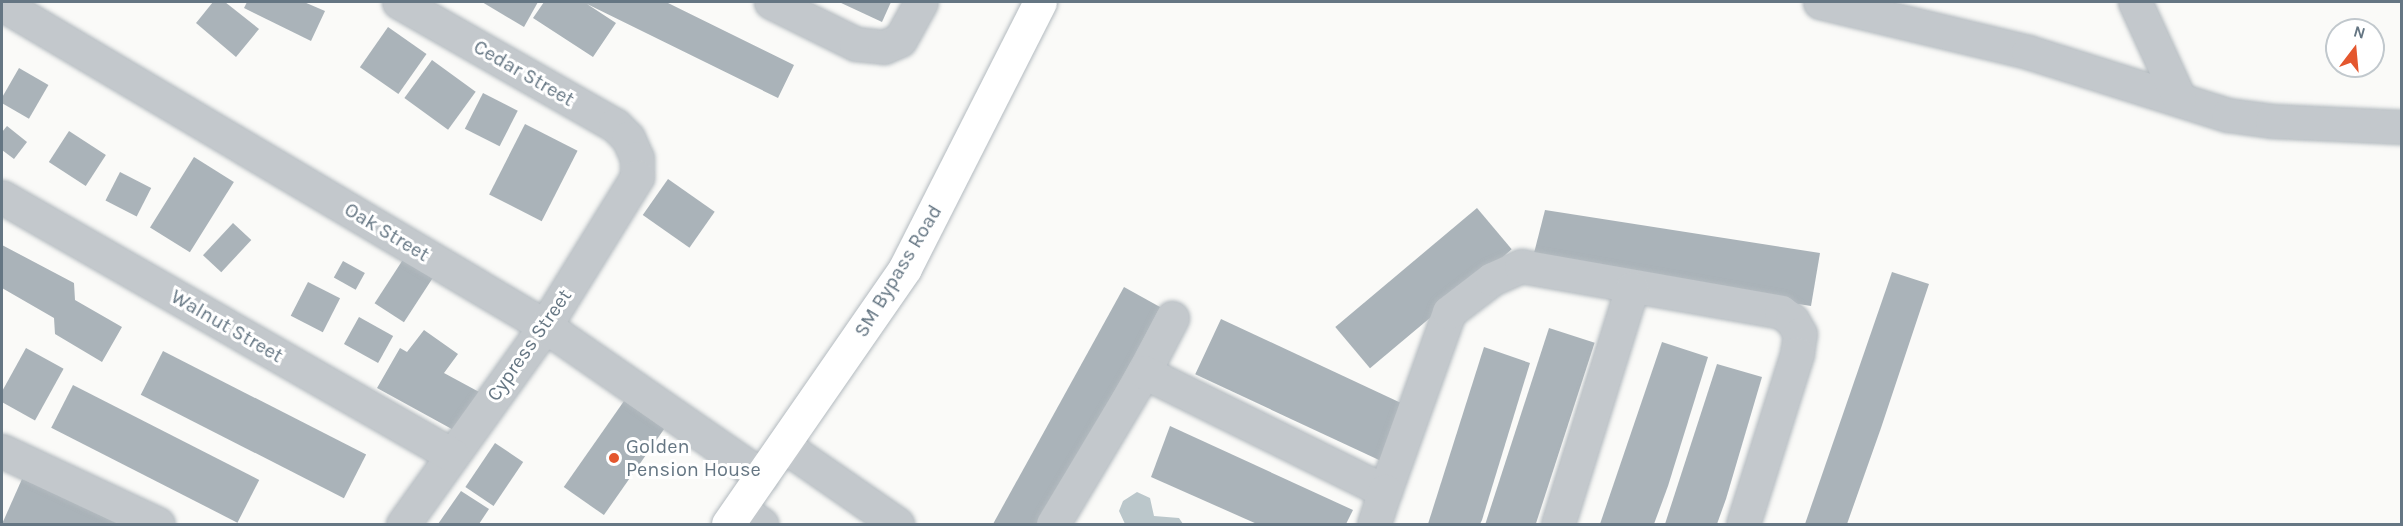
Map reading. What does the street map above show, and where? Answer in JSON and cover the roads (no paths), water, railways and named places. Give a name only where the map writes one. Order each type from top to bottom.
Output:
[{"type":"street","name":"Cedar Street","points":[[399,2],[615,125],[628,138],[637,158]]},
{"type":"street","points":[[771,2],[856,44],[884,47],[900,40],[921,2]]},
{"type":"street","name":"SM Bypass Road","points":[[742,519],[762,476],[905,268],[1040,2]]},
{"type":"street","points":[[1820,2],[2028,52],[2228,115],[2272,122],[2402,127]]},
{"type":"street","points":[[2135,2],[2179,98]]},
{"type":"street","name":"Oak Street","points":[[2,4],[545,326],[762,476]]},
{"type":"street","name":"Cypress Street","points":[[402,525],[545,326],[630,194],[638,177],[637,158]]},
{"type":"street","name":"Walnut Street","points":[[2,197],[452,455]]},
{"type":"street","points":[[1374,525],[1433,346],[1449,312],[1470,293],[1521,266],[1581,273],[1632,288],[1781,312],[1800,334],[1743,525]]},
{"type":"street","points":[[1558,525],[1632,288]]},
{"type":"street","points":[[1053,525],[1144,372],[1172,318]]},
{"type":"street","points":[[1144,372],[1386,491]]},
{"type":"street","points":[[783,445],[897,525]]},
{"type":"street","points":[[2,451],[158,525]]},
{"type":"place","name":"Golden Pension House","points":[[614,458]]}]
